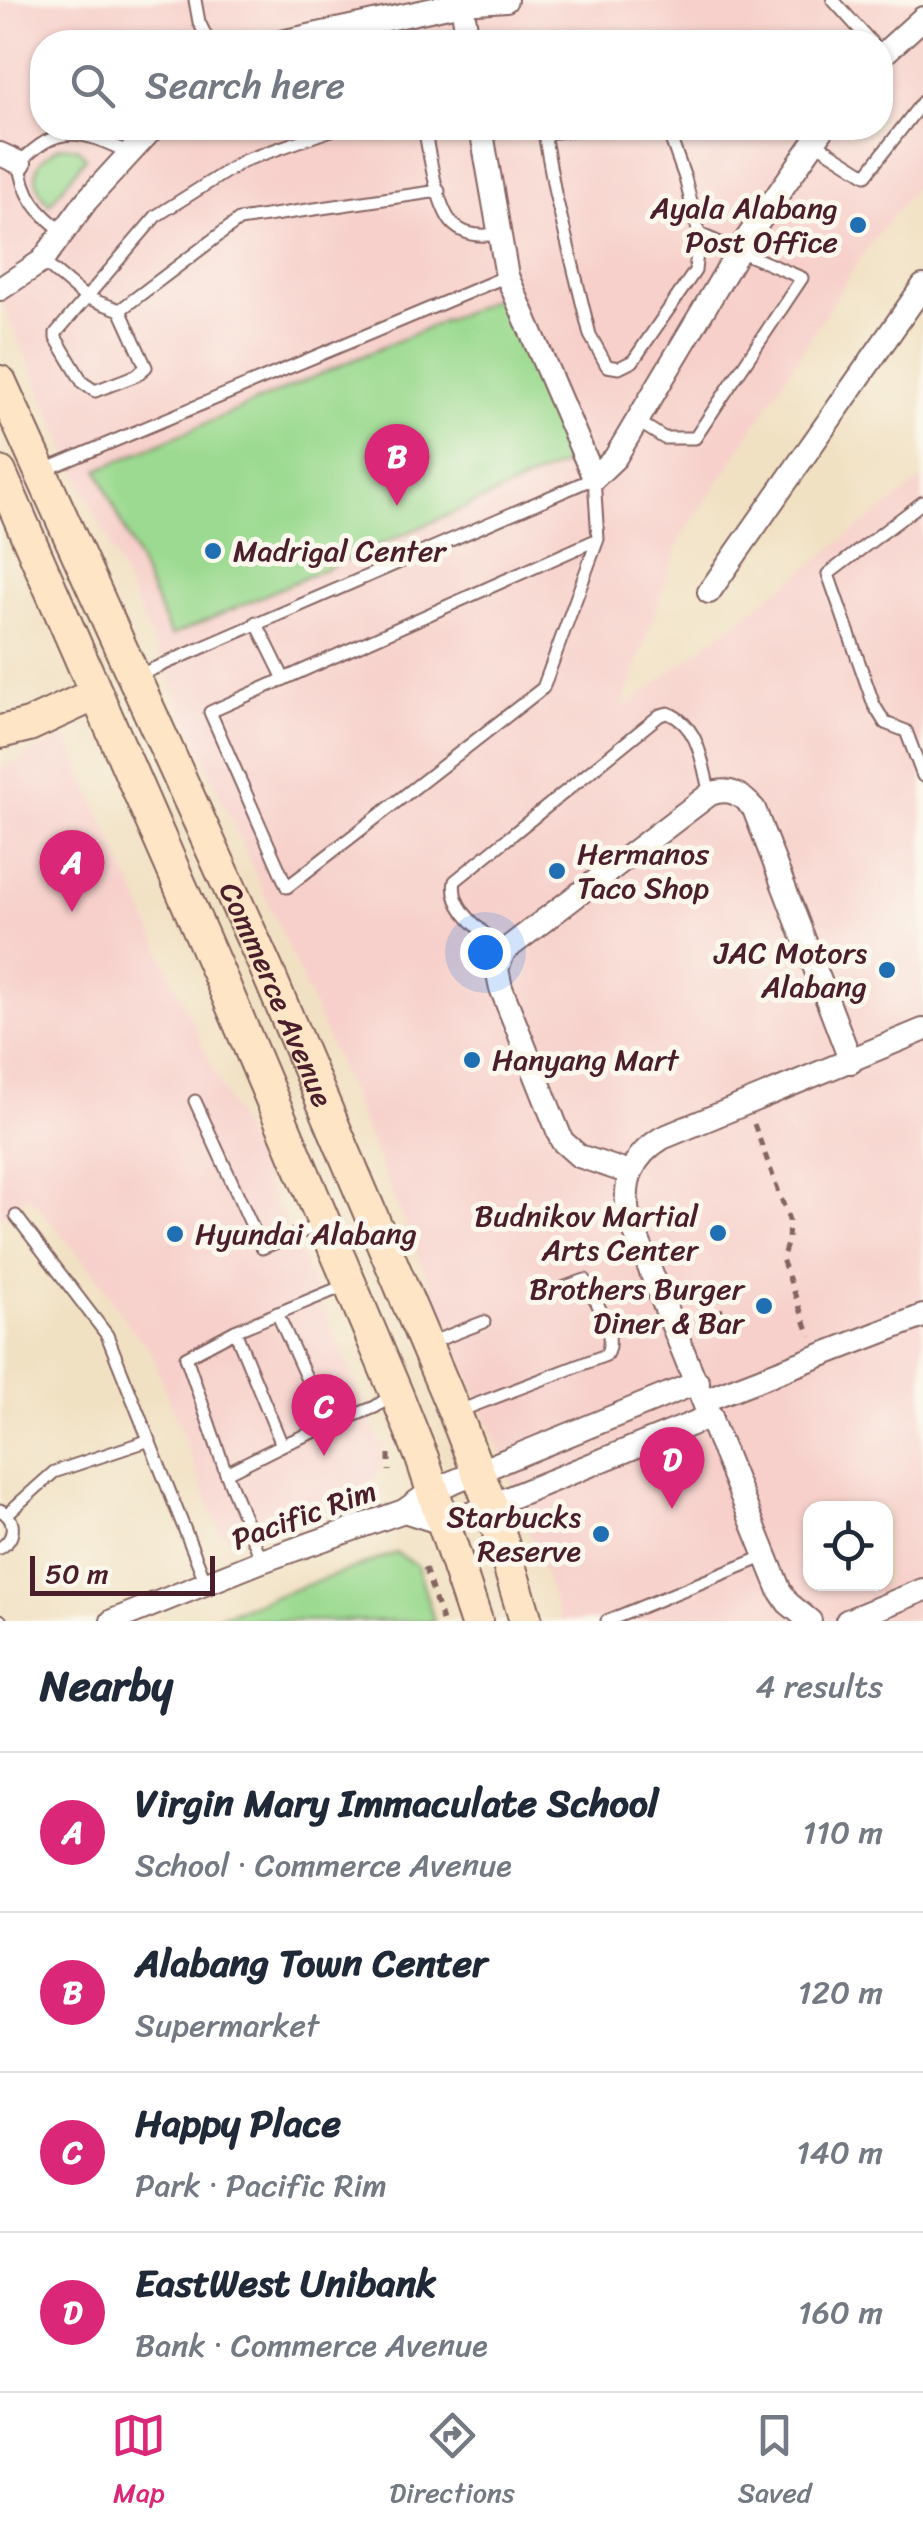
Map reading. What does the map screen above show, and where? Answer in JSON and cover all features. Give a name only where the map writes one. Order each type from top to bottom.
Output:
[{"type":"main road","name":"Commerce Avenue","points":[[0,382],[266,968],[455,1412],[491,1506],[526,1621]]},
{"type":"main road","name":"Commerce Avenue","points":[[0,473],[396,1393],[476,1621]]},
{"type":"main road","points":[[0,732],[29,724],[96,694]]},
{"type":"main road","points":[[258,1065],[296,1043]]},
{"type":"street","points":[[337,30],[462,3],[506,0]]},
{"type":"street","points":[[462,3],[466,30]]},
{"type":"street","points":[[893,41],[923,18]]},
{"type":"street","points":[[0,289],[42,261],[87,200],[142,140]]},
{"type":"street","points":[[483,140],[507,276],[594,478],[615,458],[739,250],[815,140]]},
{"type":"street","points":[[709,592],[923,286]]},
{"type":"street","points":[[96,694],[135,677]]},
{"type":"street","points":[[630,1173],[579,1156],[562,1142],[497,969],[504,952],[710,794],[734,792],[754,809],[850,1062]]},
{"type":"street","points":[[810,1621],[788,1603],[766,1556],[628,1215],[630,1173],[648,1146],[662,1138],[923,1030]]},
{"type":"street","points":[[445,1524],[491,1506],[705,1399],[923,1316]]},
{"type":"street","name":"Pacific Rim","points":[[112,1621],[262,1561],[404,1511],[433,1490],[478,1472],[705,1399]]},
{"type":"street","name":"Pacific Rim","points":[[404,1511],[445,1524]]},
{"type":"street","points":[[847,1621],[923,1590]]},
{"type":"lane","points":[[194,0],[203,30]]},
{"type":"lane","points":[[833,0],[860,30]]},
{"type":"lane","points":[[893,140],[923,101]]},
{"type":"lane","points":[[42,140],[10,158],[38,212],[64,232]]},
{"type":"lane","points":[[103,140],[129,154]]},
{"type":"lane","points":[[42,261],[85,297],[120,310],[146,367],[137,374],[96,391],[83,383],[56,338],[64,322],[85,297],[156,216],[243,161],[303,140]]},
{"type":"lane","points":[[427,140],[439,191],[454,226],[474,235],[500,234]]},
{"type":"lane","points":[[545,140],[590,336],[607,366],[619,368],[633,361],[694,271],[699,234],[671,140]]},
{"type":"lane","points":[[826,140],[866,175],[893,140]]},
{"type":"lane","points":[[120,310],[239,220],[439,191]]},
{"type":"lane","points":[[636,421],[664,438],[695,438],[802,278],[699,234]]},
{"type":"lane","points":[[42,471],[507,276]]},
{"type":"lane","points":[[135,677],[594,478],[598,539],[543,688],[287,886],[210,712],[598,539]]},
{"type":"lane","points":[[923,502],[828,574],[874,706],[885,723],[906,732],[923,776]]},
{"type":"lane","points":[[256,622],[284,679]]},
{"type":"lane","points":[[504,952],[457,904],[452,893],[455,881],[660,716],[668,712],[681,718],[695,736],[710,794]]},
{"type":"lane","points":[[195,1101],[262,1248],[323,1223]]},
{"type":"lane","points":[[16,1216],[107,1335],[206,1583]]},
{"type":"lane","points":[[455,1412],[606,1355],[610,1335],[585,1280],[564,1287]]},
{"type":"lane","points":[[262,1561],[226,1473],[186,1357],[235,1331],[350,1283]]},
{"type":"lane","points":[[277,1313],[328,1426]]},
{"type":"lane","points":[[426,1344],[484,1322]]},
{"type":"lane","points":[[235,1331],[282,1445]]},
{"type":"lane","points":[[226,1473],[375,1407],[396,1393]]},
{"type":"lane","points":[[0,1548],[11,1536],[14,1525],[4,1512],[54,1472],[150,1440]]},
{"type":"lane","points":[[607,1621],[766,1556]]},
{"type":"path","points":[[746,1104],[788,1220],[788,1241],[782,1259],[818,1357]]},
{"type":"path","points":[[724,1316],[717,1300],[740,1292]]},
{"type":"path","points":[[425,1568],[442,1621]]},
{"type":"shaded area","points":[[0,0],[923,0],[923,177],[863,254],[680,539],[622,709],[923,479],[923,1621],[561,1621],[493,1434],[298,970],[0,299]]},
{"type":"shaded area","points":[[66,736],[311,1279],[382,1446],[383,1463],[373,1480],[355,1493],[235,1541],[220,1533],[150,1350],[129,1326],[94,1272],[28,1196],[0,1219],[0,769]]},
{"type":"green space","points":[[61,146],[77,148],[86,157],[49,205],[38,187],[36,171],[44,158]]},
{"type":"green space","points":[[504,295],[576,459],[171,636],[98,470]]},
{"type":"green space","points":[[396,1553],[417,1565],[434,1621],[206,1621]]},
{"type":"place","name":"Ayala Alabang Post Office","points":[[858,225]]},
{"type":"place","name":"Alabang Town Center","points":[[397,506]]},
{"type":"place","name":"Madrigal Center","points":[[213,551]]},
{"type":"place","name":"Hermanos Taco Shop","points":[[557,871]]},
{"type":"place","name":"Virgin Mary Immaculate School","points":[[72,912]]},
{"type":"place","name":"JAC Motors Alabang","points":[[887,970]]},
{"type":"place","name":"Hanyang Mart","points":[[472,1060]]},
{"type":"place","name":"Budnikov Martial Arts Center","points":[[718,1233]]},
{"type":"place","name":"Hyundai Alabang","points":[[175,1234]]},
{"type":"place","name":"Brothers Burger Diner & Bar","points":[[764,1306]]},
{"type":"place","name":"Happy Place","points":[[324,1456]]},
{"type":"place","name":"EastWest Unibank","points":[[672,1509]]},
{"type":"place","name":"Starbucks Reserve","points":[[601,1534]]}]
